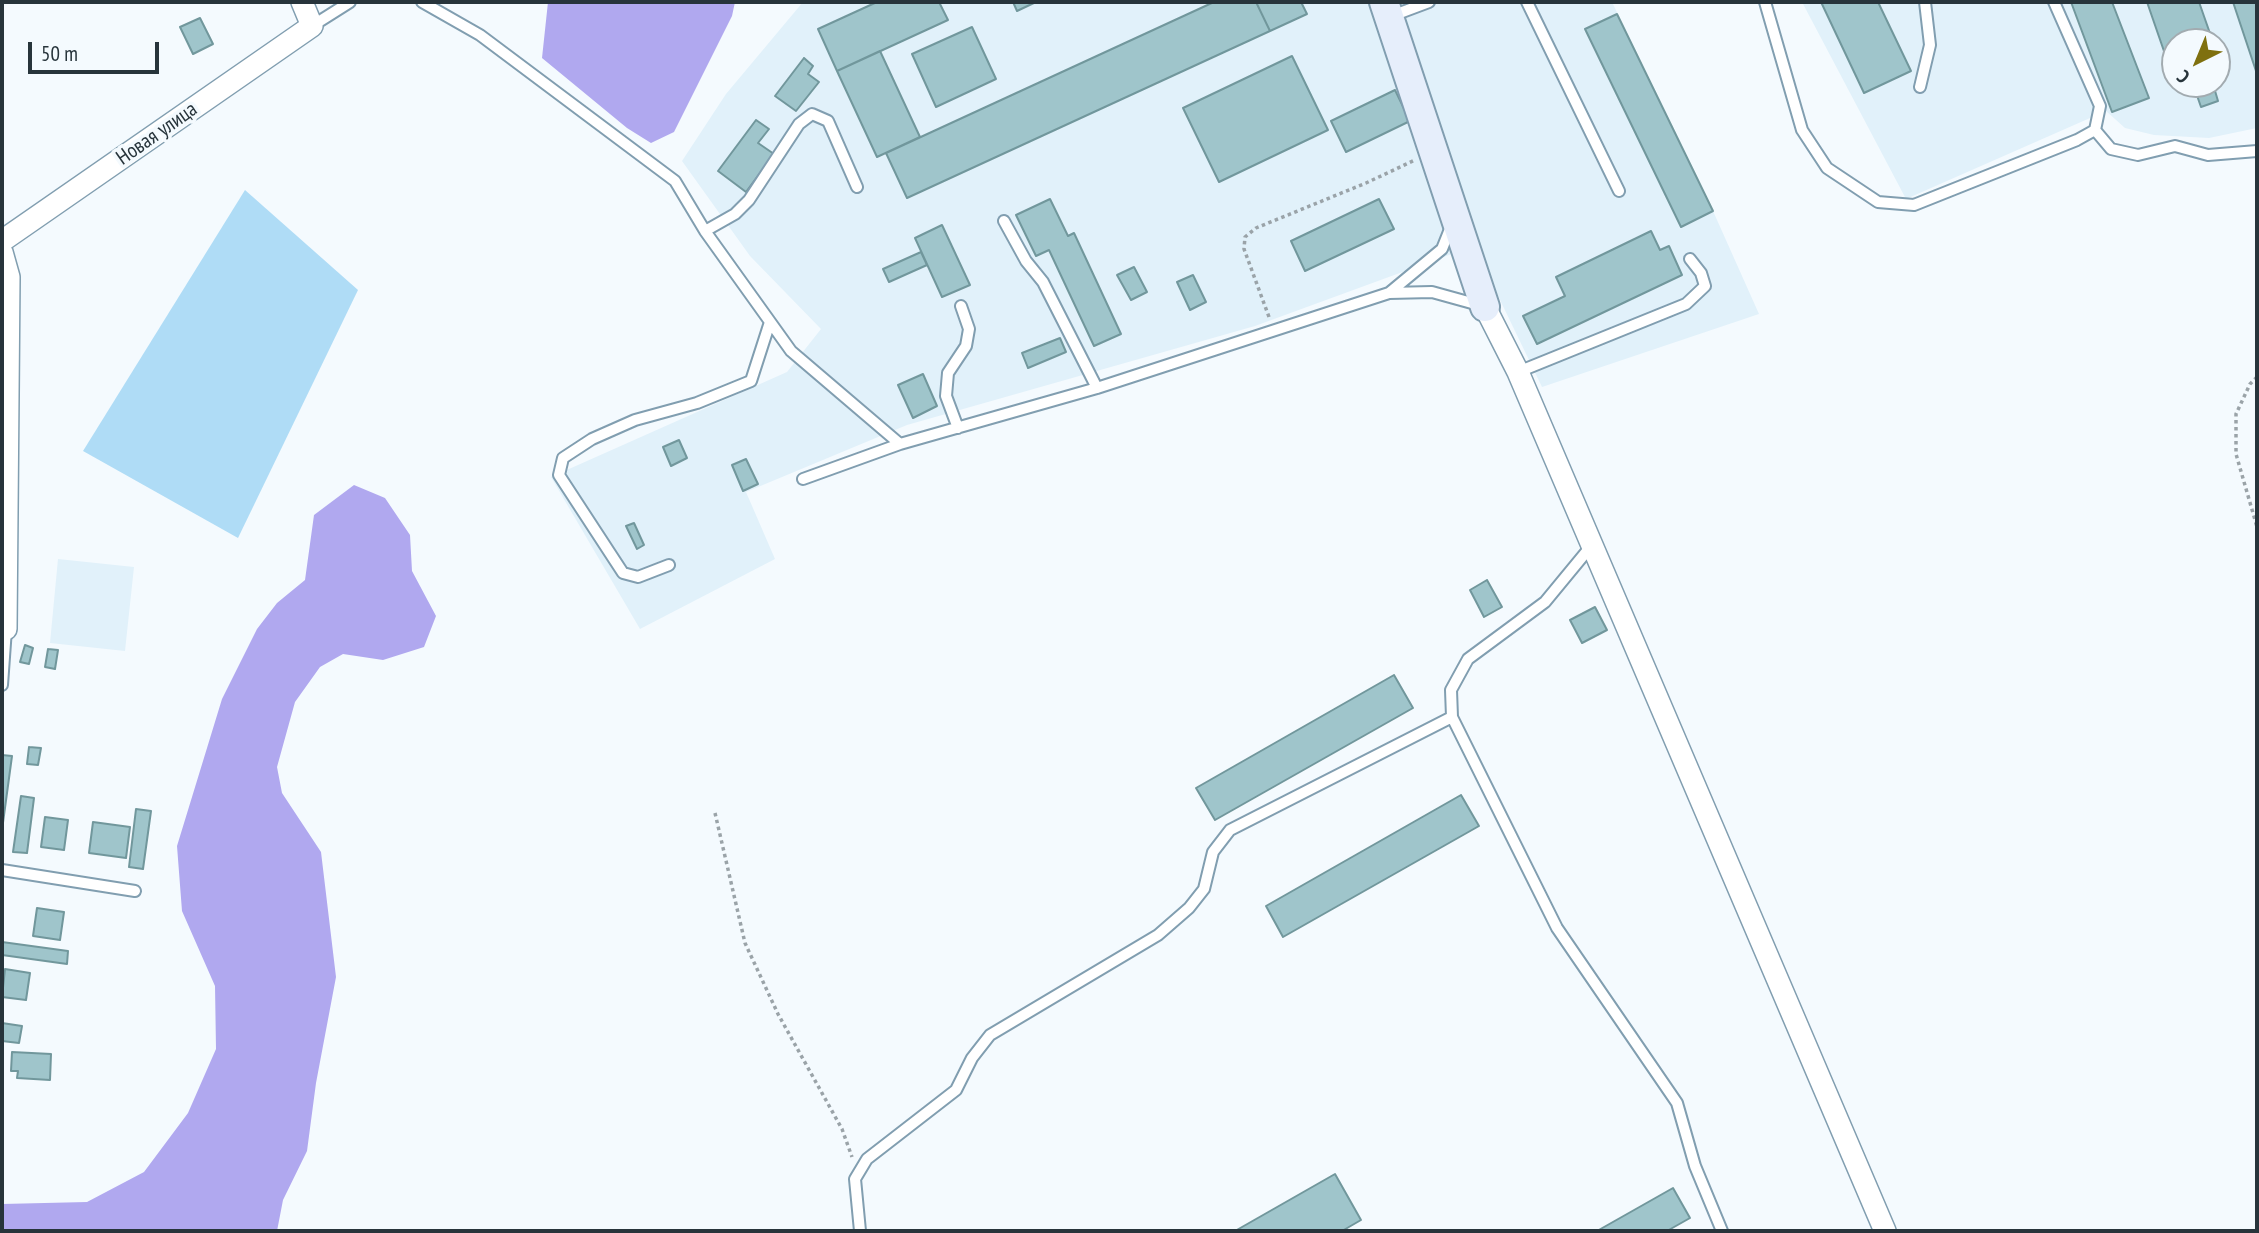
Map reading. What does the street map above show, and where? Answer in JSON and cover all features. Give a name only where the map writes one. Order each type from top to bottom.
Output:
[{"type":"street","points":[[302,2],[312,26]]},
{"type":"street","points":[[1387,9],[1485,307],[1518,372],[1885,1231]]},
{"type":"street","name":"Новая улица","points":[[2,241],[312,26]]},
{"type":"street","points":[[2,252],[9,277],[6,629]]},
{"type":"lane","points":[[312,26],[350,2]]},
{"type":"lane","points":[[422,2],[480,35],[675,181],[705,231],[791,351],[900,444]]},
{"type":"lane","points":[[1387,9],[1429,2]]},
{"type":"lane","points":[[1527,2],[1619,191]]},
{"type":"lane","points":[[1765,2],[1802,130],[1827,168],[1878,202],[1914,205],[2077,140],[2095,130]]},
{"type":"lane","points":[[1920,87],[1930,45],[1925,2]]},
{"type":"lane","points":[[2054,2],[2099,106],[2095,130],[2111,149],[2138,155],[2175,146],[2208,155],[2257,151]]},
{"type":"lane","points":[[705,231],[735,214],[749,200],[799,124],[812,114],[828,121],[857,187]]},
{"type":"lane","points":[[1389,293],[1442,249],[1455,216]]},
{"type":"lane","points":[[1004,221],[1026,261],[1043,282],[1097,388]]},
{"type":"lane","points":[[1518,372],[1686,304],[1705,286],[1701,273],[1690,260]]},
{"type":"lane","points":[[803,479],[900,444],[1097,388],[1389,293],[1432,292],[1485,307]]},
{"type":"lane","points":[[958,428],[946,396],[948,373],[966,346],[969,329],[961,306]]},
{"type":"lane","points":[[669,565],[638,577],[623,573],[559,475],[563,458],[592,439],[635,420],[697,404],[751,381],[769,322]]},
{"type":"lane","points":[[1592,545],[1545,603],[1468,659],[1451,690],[1452,718],[1557,928],[1677,1103],[1695,1166],[1722,1231]]},
{"type":"lane","points":[[2,685],[6,629]]},
{"type":"lane","points":[[860,1231],[855,1179],[867,1159],[956,1090],[972,1058],[990,1035],[1158,935],[1189,908],[1204,889],[1213,852],[1230,830],[1452,718]]},
{"type":"lane","points":[[2,870],[135,891]]},
{"type":"path","points":[[1275,332],[1244,249],[1245,236],[1256,228],[1411,162],[1425,153],[1432,140]]},
{"type":"path","points":[[2257,377],[2250,384],[2236,414],[2236,454],[2257,527]]},
{"type":"path","points":[[715,813],[745,943],[778,1014],[842,1129],[854,1161],[855,1179]]},
{"type":"shaded area","points":[[548,2],[735,2],[732,16],[674,132],[651,143],[627,128],[542,58]]},
{"type":"shaded area","points":[[803,2],[1612,2],[1713,211],[1759,314],[1542,387],[1488,275],[1479,244],[1255,326],[907,425],[746,492],[775,559],[640,629],[551,477],[787,372],[821,329],[750,256],[682,161],[726,94]]},
{"type":"shaded area","points":[[1802,2],[2257,2],[2257,128],[2209,138],[2154,135],[2125,128],[2106,111],[1906,199]]},
{"type":"shaded area","points":[[245,190],[358,290],[238,538],[83,451]]},
{"type":"shaded area","points":[[354,485],[385,498],[410,535],[412,571],[436,616],[424,647],[383,660],[343,654],[320,667],[295,702],[277,767],[282,793],[321,852],[336,977],[316,1083],[307,1151],[283,1200],[277,1231],[2,1231],[2,1204],[87,1202],[144,1172],[188,1113],[216,1049],[215,986],[182,911],[177,846],[222,699],[257,629],[277,603],[305,580],[314,515]]},
{"type":"shaded area","points":[[58,559],[134,567],[125,651],[50,643]]},
{"type":"building","points":[[877,2],[939,2],[948,20],[837,71],[818,29]]},
{"type":"building","points":[[1013,2],[1036,2],[1017,11]]},
{"type":"building","points":[[1214,2],[1256,2],[1270,31],[907,198],[886,153]]},
{"type":"building","points":[[1256,2],[1301,2],[1307,14],[1270,31]]},
{"type":"building","points":[[1821,2],[1878,2],[1911,71],[1864,93]]},
{"type":"building","points":[[2071,2],[2112,2],[2149,98],[2112,112]]},
{"type":"building","points":[[2147,2],[2199,2],[2208,28],[2161,28],[2161,42]]},
{"type":"building","points":[[2233,2],[2257,2],[2257,74]]},
{"type":"building","points":[[1617,14],[1713,211],[1681,227],[1585,29]]},
{"type":"building","points":[[200,18],[213,44],[193,54],[180,27]]},
{"type":"building","points":[[972,27],[996,79],[936,107],[912,54]]},
{"type":"building","points":[[880,51],[920,137],[877,157],[837,71]]},
{"type":"building","points":[[1292,56],[1328,130],[1219,182],[1183,108]]},
{"type":"building","points":[[804,58],[813,66],[808,74],[819,82],[796,111],[775,96]]},
{"type":"building","points":[[1395,90],[1410,121],[1346,152],[1331,121]]},
{"type":"building","points":[[2198,98],[2217,98],[2218,101],[2201,107]]},
{"type":"building","points":[[756,120],[769,129],[758,143],[774,154],[746,192],[718,171]]},
{"type":"building","points":[[1050,199],[1068,236],[1074,233],[1121,334],[1094,346],[1049,250],[1036,256],[1016,215]]},
{"type":"building","points":[[1379,199],[1394,229],[1305,271],[1291,241]]},
{"type":"building","points":[[942,225],[970,285],[942,297],[915,238]]},
{"type":"building","points":[[1651,231],[1660,250],[1669,246],[1682,275],[1537,344],[1523,316],[1565,296],[1556,277]]},
{"type":"building","points":[[921,252],[927,265],[889,282],[883,269]]},
{"type":"building","points":[[1134,267],[1147,292],[1131,300],[1117,275]]},
{"type":"building","points":[[1193,275],[1206,302],[1190,310],[1177,282]]},
{"type":"building","points":[[1060,338],[1066,352],[1028,368],[1022,353]]},
{"type":"building","points":[[923,374],[937,406],[913,418],[898,385]]},
{"type":"building","points":[[679,440],[687,458],[671,466],[663,447]]},
{"type":"building","points":[[746,459],[758,484],[743,491],[732,465]]},
{"type":"building","points":[[634,523],[644,545],[637,549],[626,526]]},
{"type":"building","points":[[1487,580],[1502,607],[1484,617],[1470,590]]},
{"type":"building","points":[[1595,607],[1607,630],[1582,643],[1570,620]]},
{"type":"building","points":[[25,645],[33,648],[29,664],[20,662]]},
{"type":"building","points":[[48,649],[58,650],[55,669],[45,667]]},
{"type":"building","points":[[1394,675],[1413,708],[1215,820],[1196,788]]},
{"type":"building","points":[[29,747],[41,748],[38,765],[27,764]]},
{"type":"building","points":[[2,755],[12,756],[2,830]]},
{"type":"building","points":[[1461,795],[1479,826],[1283,937],[1266,906]]},
{"type":"building","points":[[21,796],[34,798],[27,853],[13,852]]},
{"type":"building","points":[[136,809],[151,811],[143,869],[129,867]]},
{"type":"building","points":[[45,817],[68,820],[64,850],[41,847]]},
{"type":"building","points":[[93,822],[130,827],[126,858],[89,853]]},
{"type":"building","points":[[37,908],[64,912],[60,940],[33,936]]},
{"type":"building","points":[[2,942],[68,951],[67,964],[2,955]]},
{"type":"building","points":[[5,969],[30,973],[26,1000],[2,997]]},
{"type":"building","points":[[2,1023],[22,1026],[19,1043],[2,1041]]},
{"type":"building","points":[[12,1052],[51,1054],[50,1080],[17,1078],[18,1071],[11,1071]]},
{"type":"building","points":[[1335,1174],[1361,1220],[1342,1231],[1235,1231]]},
{"type":"building","points":[[1673,1188],[1690,1218],[1667,1231],[1597,1231]]}]
